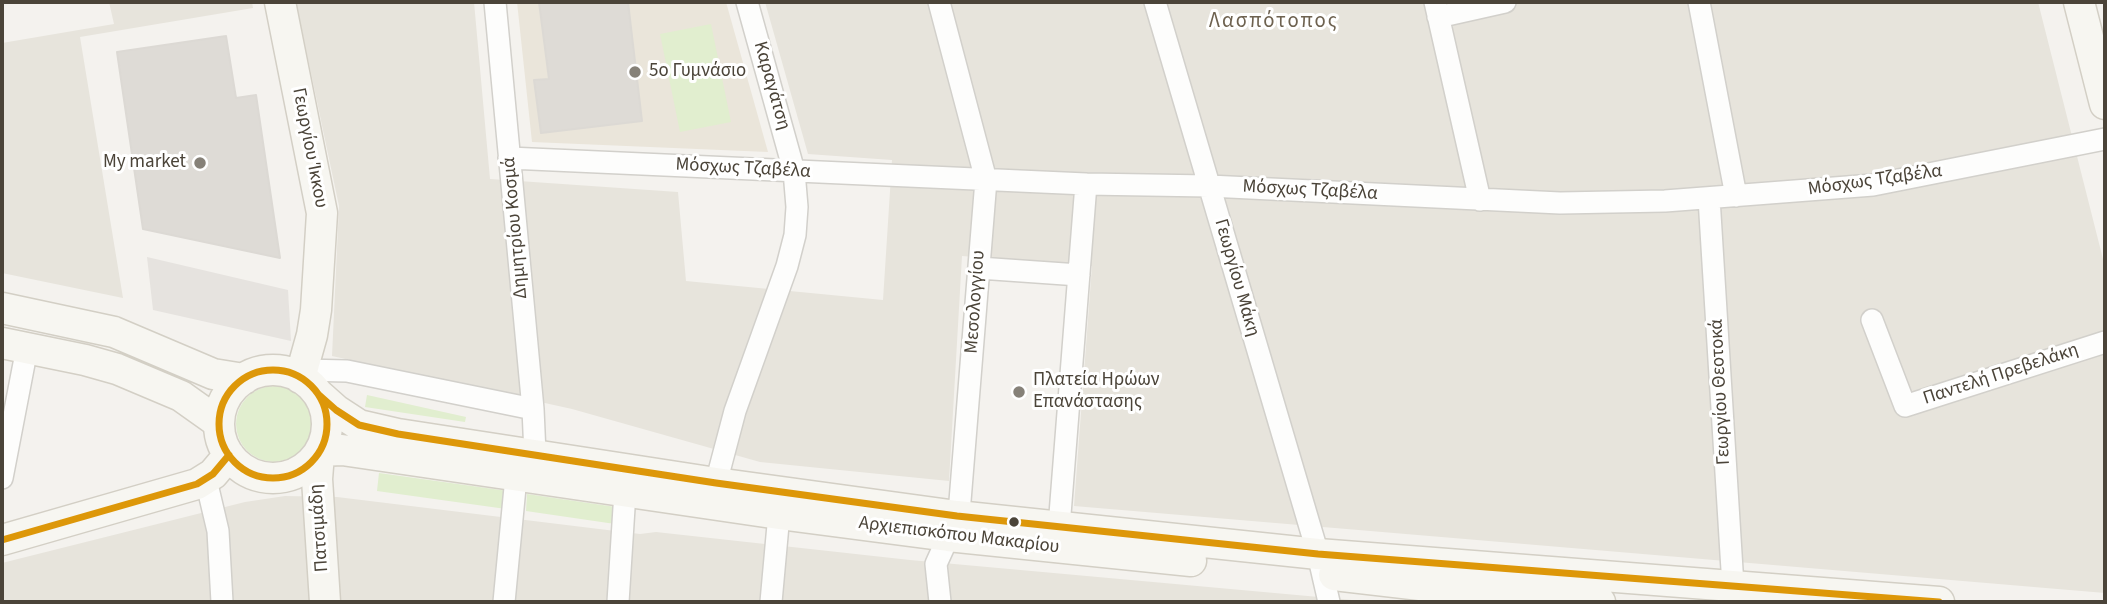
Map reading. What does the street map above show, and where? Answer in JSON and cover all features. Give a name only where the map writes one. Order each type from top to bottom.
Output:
[{"type":"main road","name":"Γεωργίου Ίκκου","points":[[280,2],[322,213],[316,310],[307,381]]},
{"type":"main road","points":[[2079,2],[2105,104]]},
{"type":"main road","points":[[2,308],[114,332],[213,374],[244,379]]},
{"type":"main road","points":[[14,345],[117,369],[181,396],[219,423]]},
{"type":"main road","points":[[307,381],[326,415],[327,429],[319,452],[301,470],[289,476],[275,478],[249,473],[229,455],[223,444],[219,423],[222,406],[229,394],[244,379],[256,373],[276,370],[307,381],[350,421],[369,429],[716,483],[953,526],[1059,527],[1323,577],[1733,586],[1939,602]]},
{"type":"main road","name":"Αρχιεπισκόπου Μακαρίου","points":[[319,452],[342,450],[779,514],[953,526],[1323,577],[1600,602]]},
{"type":"main road","name":"Πατσιμάδη","points":[[319,452],[317,479],[325,602]]},
{"type":"main road","points":[[2,540],[186,488],[206,480],[229,455]]},
{"type":"street","name":"Δημητρίου Κοσμά","points":[[495,2],[535,454]]},
{"type":"street","name":"Καραγάτση","points":[[716,483],[735,411],[791,253],[797,207],[794,171],[747,2]]},
{"type":"street","name":"Μεσολογγίου","points":[[939,2],[986,180],[960,501],[953,526],[936,564],[940,602]]},
{"type":"street","name":"Γεωργίου Μάκη","points":[[1155,2],[1323,577]]},
{"type":"street","points":[[1480,200],[1436,9],[1505,2]]},
{"type":"street","points":[[1699,2],[1736,197]]},
{"type":"street","name":"Μόσχως Τζαβέλα","points":[[509,158],[1560,203],[1736,197],[1894,182],[2105,139]]},
{"type":"street","points":[[1059,527],[1086,184]]},
{"type":"street","name":"Γεωργίου Θεοτοκά","points":[[1709,198],[1733,586]]},
{"type":"street","points":[[979,268],[1079,275]]},
{"type":"street","name":"Παντελή Πρεβελάκη","points":[[1872,320],[1905,406],[2105,342]]},
{"type":"street","points":[[2,478],[14,345]]},
{"type":"street","points":[[307,381],[347,371],[533,409]]},
{"type":"street","points":[[504,602],[516,477]]},
{"type":"street","points":[[206,480],[218,531],[222,602]]},
{"type":"street","points":[[618,602],[625,492]]},
{"type":"street","points":[[771,602],[779,514]]},
{"type":"shaded area","points":[[109,2],[252,2],[253,8],[80,37],[123,298],[2,273],[2,43],[114,24]]},
{"type":"shaded area","points":[[296,2],[474,2],[490,179],[678,192],[686,281],[883,300],[892,160],[808,154],[765,2],[2038,2],[2105,267],[2105,593],[1074,506],[1092,266],[962,256],[949,481],[760,462],[572,409],[332,356],[339,206]]},
{"type":"shaded area","name":"5ο Γυμνάσιο","points":[[517,2],[726,2],[768,152],[532,142]]},
{"type":"shaded area","points":[[147,257],[288,290],[291,341],[153,310]]},
{"type":"shaded area","points":[[285,496],[337,497],[640,534],[656,532],[910,560],[1374,602],[2,602],[2,563],[245,502]]},
{"type":"green space","points":[[711,24],[731,122],[680,132],[660,34]]},
{"type":"green space","points":[[274,386],[288,389],[301,397],[309,410],[312,424],[309,438],[301,451],[288,459],[274,462],[260,459],[247,451],[239,438],[236,424],[239,410],[247,397],[260,389]]},
{"type":"green space","points":[[367,395],[466,417],[465,422],[365,407]]},
{"type":"green space","points":[[379,473],[508,491],[506,509],[377,491]]},
{"type":"green space","points":[[527,494],[616,507],[615,524],[526,511]]},
{"type":"building","points":[[539,2],[628,2],[642,121],[541,133],[534,80],[549,79]]},
{"type":"building","name":"My market","points":[[226,36],[236,98],[256,95],[280,258],[143,229],[117,52]]},
{"type":"transit line","points":[[273,370],[294,374],[311,386],[323,403],[327,424],[323,445],[311,462],[294,474],[273,478],[252,474],[235,462],[223,445],[219,424],[223,403],[235,386],[252,374],[273,370]]},
{"type":"transit line","points":[[318,394],[359,425],[398,434],[716,483],[957,516],[1318,554],[1939,602]]},
{"type":"transit line","points":[[2,540],[197,484],[213,474],[229,455]]},
{"type":"place","name":"5ο Γυμνάσιο","points":[[635,72]]},
{"type":"place","name":"My market","points":[[200,163]]},
{"type":"place","name":"Πλατεία Ηρώων Επανάστασης","points":[[1019,392]]},
{"type":"district","name":"Λασπότοπος","points":[[1274,22]]}]
